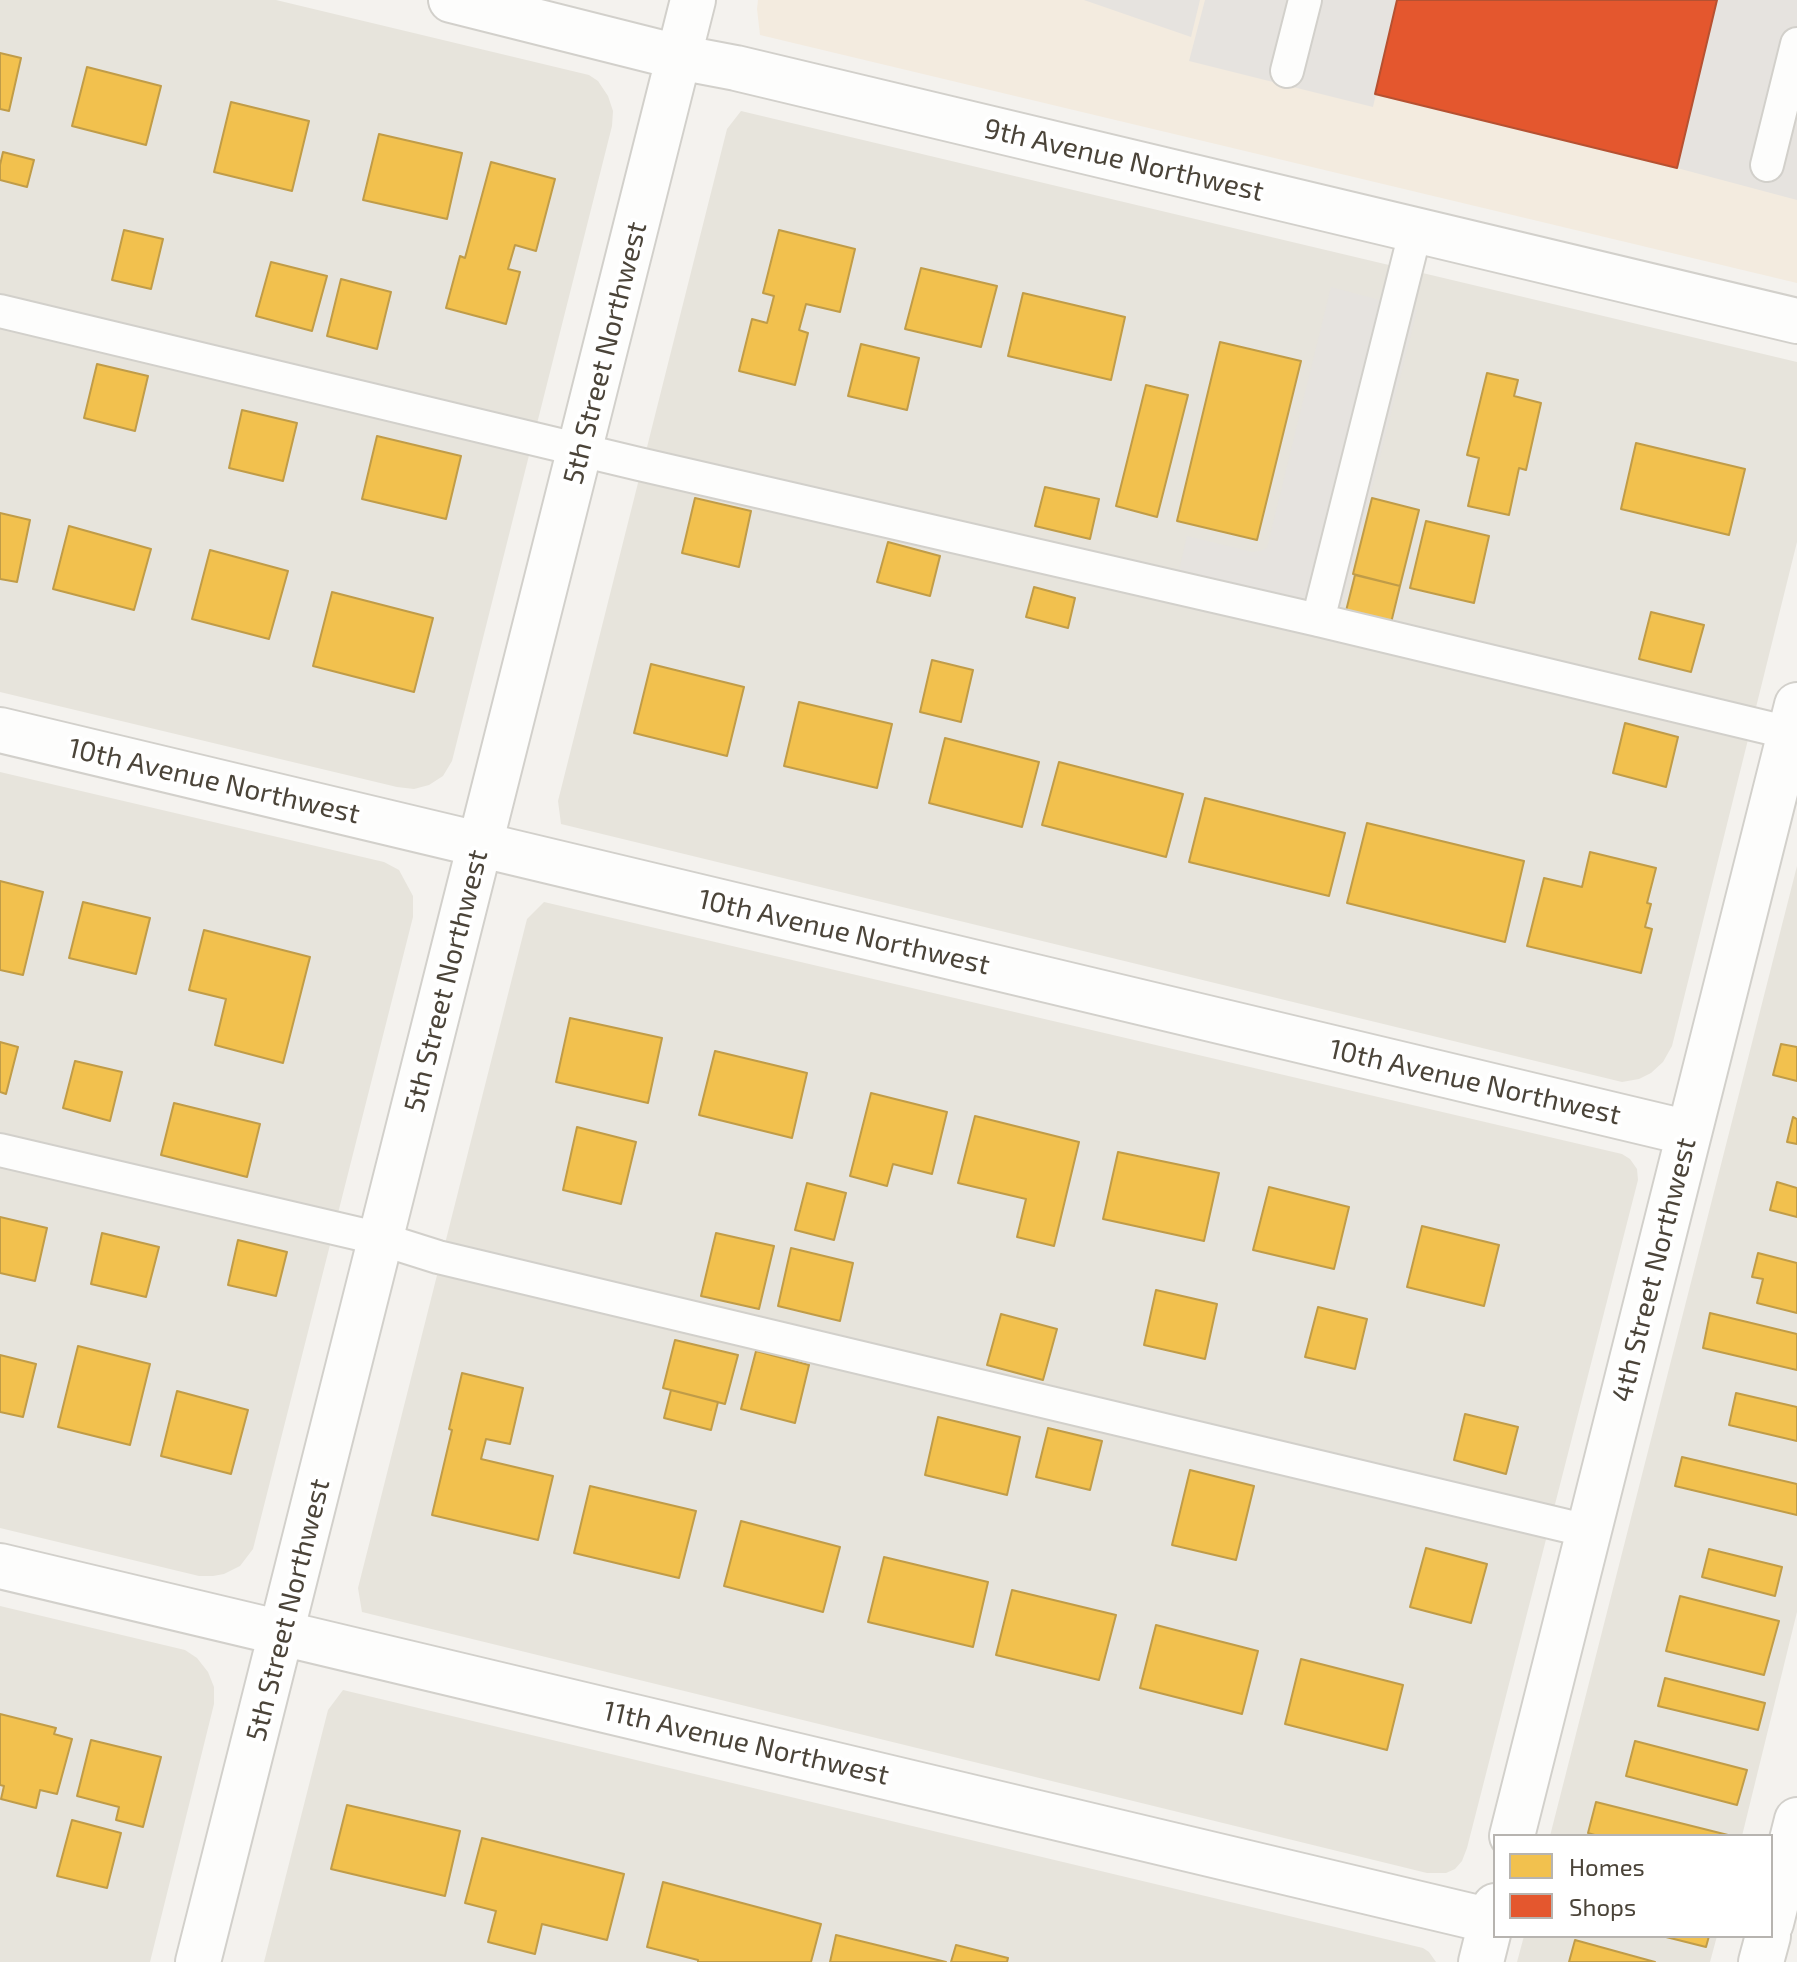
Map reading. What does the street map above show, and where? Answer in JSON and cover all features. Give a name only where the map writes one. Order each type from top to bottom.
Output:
[{"type":"street","name":"9th Avenue Northwest","points":[[451,0],[678,57],[736,68],[1797,321]]},
{"type":"street","name":"5th Street Northwest","points":[[198,1962],[693,0]]},
{"type":"street","name":"4th Street Northwest","points":[[1512,1834],[1793,719]]},
{"type":"street","name":"10th Avenue Northwest","points":[[0,730],[1689,1133]]},
{"type":"street","name":"11th Avenue Northwest","points":[[0,1566],[339,1645],[1489,1930]]},
{"type":"street","points":[[1773,1915],[1797,1820]]},
{"type":"street","points":[[1761,1962],[1767,1938]]},
{"type":"lane","points":[[1287,71],[1305,0]]},
{"type":"lane","points":[[1767,165],[1797,44]]},
{"type":"lane","points":[[1318,620],[1416,229]]},
{"type":"lane","points":[[0,311],[639,464],[1318,620],[1793,719]]},
{"type":"lane","points":[[0,1150],[1588,1531]]},
{"type":"shaded area","points":[[0,0],[276,0],[589,75],[598,81],[608,96],[613,111],[612,126],[452,761],[443,776],[429,785],[414,789],[397,787],[0,692]]},
{"type":"shaded area","points":[[758,0],[1797,0],[1797,283],[760,35]]},
{"type":"shaded area","points":[[1084,0],[1200,0],[1191,37]]},
{"type":"shaded area","points":[[1205,0],[1397,0],[1373,107],[1189,61]]},
{"type":"shaded area","points":[[1717,0],[1797,0],[1797,200],[1677,168]]},
{"type":"shaded area","points":[[741,111],[1797,362],[1797,542],[1672,1046],[1663,1062],[1639,1079],[1622,1082],[561,824],[558,801],[727,129]]},
{"type":"shaded area","points":[[1331,287],[1417,310],[1340,615],[1178,575],[1187,536],[1252,552],[1267,548]]},
{"type":"shaded area","points":[[0,772],[384,862],[399,870],[413,896],[413,917],[253,1549],[240,1566],[224,1574],[199,1576],[0,1528]]},
{"type":"shaded area","points":[[1797,866],[1797,1612],[1742,1834],[1551,1834]]},
{"type":"shaded area","points":[[544,902],[1622,1154],[1630,1159],[1637,1169],[1638,1180],[1467,1848],[1455,1869],[1446,1873],[1427,1873],[362,1612],[358,1588],[527,919]]},
{"type":"shaded area","points":[[0,1606],[185,1650],[197,1658],[208,1672],[214,1687],[214,1704],[150,1962],[0,1962]]},
{"type":"shaded area","points":[[343,1690],[1423,1948],[1436,1962],[264,1962],[328,1710]]},
{"type":"shaded area","points":[[1523,1938],[1716,1938],[1710,1962],[1517,1962]]},
{"type":"building: Homes","points":[[0,53],[21,58],[9,111],[0,109]]},
{"type":"building: Homes","points":[[87,67],[161,86],[146,145],[72,126]]},
{"type":"building: Homes","points":[[231,102],[309,121],[292,191],[214,172]]},
{"type":"building: Homes","points":[[379,134],[462,153],[447,219],[363,200]]},
{"type":"building: Homes","points":[[3,152],[34,160],[27,187],[0,180]]},
{"type":"building: Homes","points":[[491,162],[555,179],[536,251],[515,245],[508,269],[520,272],[506,324],[446,308],[460,256],[465,258]]},
{"type":"building: Homes","points":[[124,230],[163,239],[151,289],[112,280]]},
{"type":"building: Homes","points":[[779,230],[855,249],[840,312],[806,304],[799,330],[808,333],[795,385],[739,371],[752,319],[767,323],[774,296],[763,293]]},
{"type":"building: Homes","points":[[271,262],[327,276],[312,331],[256,316]]},
{"type":"building: Homes","points":[[921,268],[997,286],[981,347],[905,329]]},
{"type":"building: Homes","points":[[341,279],[391,292],[377,349],[327,336]]},
{"type":"building: Homes","points":[[1023,293],[1125,317],[1111,380],[1008,356]]},
{"type":"building: Homes","points":[[1220,342],[1301,361],[1257,540],[1177,521]]},
{"type":"building: Homes","points":[[861,344],[919,358],[907,410],[848,396]]},
{"type":"building: Homes","points":[[97,364],[148,376],[135,431],[84,418]]},
{"type":"building: Homes","points":[[1487,373],[1518,380],[1514,396],[1541,403],[1526,470],[1519,468],[1509,515],[1468,506],[1479,458],[1467,455]]},
{"type":"building: Homes","points":[[1146,385],[1188,395],[1157,517],[1116,506]]},
{"type":"building: Homes","points":[[242,410],[297,423],[283,481],[229,468]]},
{"type":"building: Homes","points":[[377,436],[461,456],[446,519],[362,499]]},
{"type":"building: Homes","points":[[1636,443],[1745,469],[1729,535],[1621,509]]},
{"type":"building: Homes","points":[[1045,487],[1099,499],[1090,539],[1035,526]]},
{"type":"building: Homes","points":[[695,498],[751,511],[739,567],[682,553]]},
{"type":"building: Homes","points":[[1372,498],[1419,510],[1400,586],[1353,574]]},
{"type":"building: Homes","points":[[0,513],[30,520],[17,582],[0,579]]},
{"type":"building: Homes","points":[[1426,521],[1489,536],[1474,603],[1410,588]]},
{"type":"building: Homes","points":[[69,526],[151,549],[134,610],[53,589]]},
{"type":"building: Homes","points":[[888,542],[940,556],[930,596],[877,582]]},
{"type":"building: Homes","points":[[210,550],[288,571],[269,639],[192,619]]},
{"type":"building: Homes","points":[[1355,575],[1400,586],[1391,623],[1346,611]]},
{"type":"building: Homes","points":[[1034,587],[1075,598],[1068,628],[1026,617]]},
{"type":"building: Homes","points":[[332,592],[433,618],[414,692],[313,666]]},
{"type":"building: Homes","points":[[1651,612],[1704,625],[1691,672],[1639,659]]},
{"type":"building: Homes","points":[[932,660],[973,670],[961,722],[920,712]]},
{"type":"building: Homes","points":[[651,664],[744,687],[727,756],[634,733]]},
{"type":"building: Homes","points":[[799,702],[892,724],[877,788],[784,766]]},
{"type":"building: Homes","points":[[1625,723],[1678,737],[1666,787],[1613,773]]},
{"type":"building: Homes","points":[[945,738],[1039,762],[1022,827],[929,803]]},
{"type":"building: Homes","points":[[1059,762],[1183,794],[1166,857],[1042,825]]},
{"type":"building: Homes","points":[[1205,798],[1345,833],[1329,896],[1189,862]]},
{"type":"building: Homes","points":[[1367,823],[1524,861],[1505,942],[1347,903]]},
{"type":"building: Homes","points":[[1590,852],[1656,868],[1647,903],[1651,904],[1645,927],[1652,929],[1641,973],[1527,946],[1544,878],[1582,887]]},
{"type":"building: Homes","points":[[0,881],[43,892],[23,975],[0,970]]},
{"type":"building: Homes","points":[[83,902],[150,918],[136,974],[69,958]]},
{"type":"building: Homes","points":[[204,930],[310,957],[283,1063],[215,1045],[226,999],[189,990]]},
{"type":"building: Homes","points":[[570,1018],[662,1038],[648,1103],[556,1082]]},
{"type":"building: Homes","points":[[0,1042],[18,1047],[6,1094],[0,1092]]},
{"type":"building: Homes","points":[[1781,1044],[1797,1047],[1797,1081],[1773,1075]]},
{"type":"building: Homes","points":[[715,1051],[807,1073],[792,1138],[699,1115]]},
{"type":"building: Homes","points":[[75,1061],[122,1072],[110,1121],[63,1108]]},
{"type":"building: Homes","points":[[871,1093],[947,1112],[932,1174],[893,1164],[887,1186],[850,1176]]},
{"type":"building: Homes","points":[[174,1103],[260,1124],[247,1177],[161,1155]]},
{"type":"building: Homes","points":[[975,1116],[1079,1142],[1054,1246],[1017,1237],[1026,1199],[958,1183]]},
{"type":"building: Homes","points":[[1793,1117],[1797,1119],[1797,1144],[1787,1142]]},
{"type":"building: Homes","points":[[577,1127],[636,1142],[621,1204],[563,1190]]},
{"type":"building: Homes","points":[[1118,1152],[1219,1173],[1204,1241],[1103,1219]]},
{"type":"building: Homes","points":[[1777,1182],[1797,1188],[1797,1217],[1770,1210]]},
{"type":"building: Homes","points":[[807,1183],[846,1193],[834,1240],[795,1230]]},
{"type":"building: Homes","points":[[1269,1187],[1349,1207],[1334,1269],[1253,1250]]},
{"type":"building: Homes","points":[[0,1217],[47,1228],[35,1281],[0,1273]]},
{"type":"building: Homes","points":[[1422,1226],[1499,1245],[1484,1306],[1407,1287]]},
{"type":"building: Homes","points":[[102,1233],[159,1247],[146,1297],[91,1284]]},
{"type":"building: Homes","points":[[716,1233],[774,1246],[759,1309],[701,1296]]},
{"type":"building: Homes","points":[[238,1240],[287,1252],[276,1296],[228,1285]]},
{"type":"building: Homes","points":[[791,1248],[853,1263],[840,1321],[778,1306]]},
{"type":"building: Homes","points":[[1758,1253],[1797,1263],[1797,1313],[1757,1303],[1763,1279],[1752,1277]]},
{"type":"building: Homes","points":[[1156,1290],[1217,1304],[1205,1359],[1144,1345]]},
{"type":"building: Homes","points":[[1318,1307],[1367,1319],[1355,1369],[1305,1357]]},
{"type":"building: Homes","points":[[1710,1313],[1797,1334],[1797,1370],[1703,1348]]},
{"type":"building: Homes","points":[[1001,1314],[1057,1329],[1043,1380],[987,1365]]},
{"type":"building: Homes","points":[[675,1340],[738,1355],[725,1404],[663,1388]]},
{"type":"building: Homes","points":[[78,1346],[150,1364],[130,1445],[58,1427]]},
{"type":"building: Homes","points":[[756,1351],[809,1365],[795,1423],[741,1409]]},
{"type":"building: Homes","points":[[0,1355],[36,1364],[23,1417],[0,1412]]},
{"type":"building: Homes","points":[[462,1373],[523,1388],[510,1444],[486,1439],[481,1459],[553,1476],[538,1540],[432,1515]]},
{"type":"building: Homes","points":[[671,1390],[718,1402],[711,1430],[664,1418]]},
{"type":"building: Homes","points":[[177,1391],[248,1410],[231,1474],[161,1456]]},
{"type":"building: Homes","points":[[1736,1393],[1797,1407],[1797,1441],[1729,1425]]},
{"type":"building: Homes","points":[[1465,1414],[1518,1427],[1506,1474],[1454,1460]]},
{"type":"building: Homes","points":[[938,1417],[1020,1437],[1007,1495],[925,1475]]},
{"type":"building: Homes","points":[[1048,1428],[1102,1441],[1090,1490],[1036,1477]]},
{"type":"building: Homes","points":[[1682,1457],[1797,1484],[1797,1515],[1675,1486]]},
{"type":"building: Homes","points":[[1190,1470],[1254,1486],[1236,1560],[1172,1545]]},
{"type":"building: Homes","points":[[590,1486],[696,1511],[679,1578],[574,1553]]},
{"type":"building: Homes","points":[[741,1521],[840,1547],[823,1612],[724,1586]]},
{"type":"building: Homes","points":[[1426,1548],[1487,1564],[1471,1623],[1410,1607]]},
{"type":"building: Homes","points":[[1709,1549],[1782,1567],[1775,1596],[1702,1577]]},
{"type":"building: Homes","points":[[884,1557],[988,1582],[973,1647],[868,1622]]},
{"type":"building: Homes","points":[[1012,1590],[1116,1615],[1099,1680],[996,1655]]},
{"type":"building: Homes","points":[[1680,1596],[1779,1621],[1764,1675],[1666,1651]]},
{"type":"building: Homes","points":[[1156,1625],[1258,1651],[1242,1714],[1140,1688]]},
{"type":"building: Homes","points":[[1301,1659],[1403,1685],[1387,1750],[1285,1724]]},
{"type":"building: Homes","points":[[1665,1678],[1765,1703],[1758,1730],[1658,1706]]},
{"type":"building: Homes","points":[[0,1714],[56,1728],[54,1734],[72,1739],[57,1794],[40,1790],[36,1808],[1,1799],[4,1786],[0,1785]]},
{"type":"building: Homes","points":[[91,1740],[161,1757],[143,1827],[116,1820],[119,1807],[77,1796]]},
{"type":"building: Homes","points":[[1635,1741],[1747,1770],[1737,1805],[1626,1776]]},
{"type":"building: Homes","points":[[1596,1802],[1724,1834],[1591,1834],[1588,1833]]},
{"type":"building: Homes","points":[[347,1805],[460,1831],[445,1896],[331,1869]]},
{"type":"building: Homes","points":[[72,1820],[121,1833],[107,1888],[57,1876]]},
{"type":"building: Homes","points":[[482,1838],[624,1874],[607,1940],[542,1924],[535,1954],[488,1942],[496,1911],[465,1903]]},
{"type":"building: Homes","points":[[663,1882],[821,1924],[811,1962],[698,1962],[647,1947]]},
{"type":"building: Homes","points":[[836,1935],[946,1962],[830,1962]]},
{"type":"building: Homes","points":[[1670,1938],[1708,1938],[1706,1947]]},
{"type":"building: Homes","points":[[1575,1940],[1655,1962],[1569,1962]]},
{"type":"building: Homes","points":[[956,1945],[1008,1958],[1007,1962],[951,1962]]},
{"type":"building: Shops","points":[[1397,0],[1717,0],[1677,168],[1375,94]]}]
